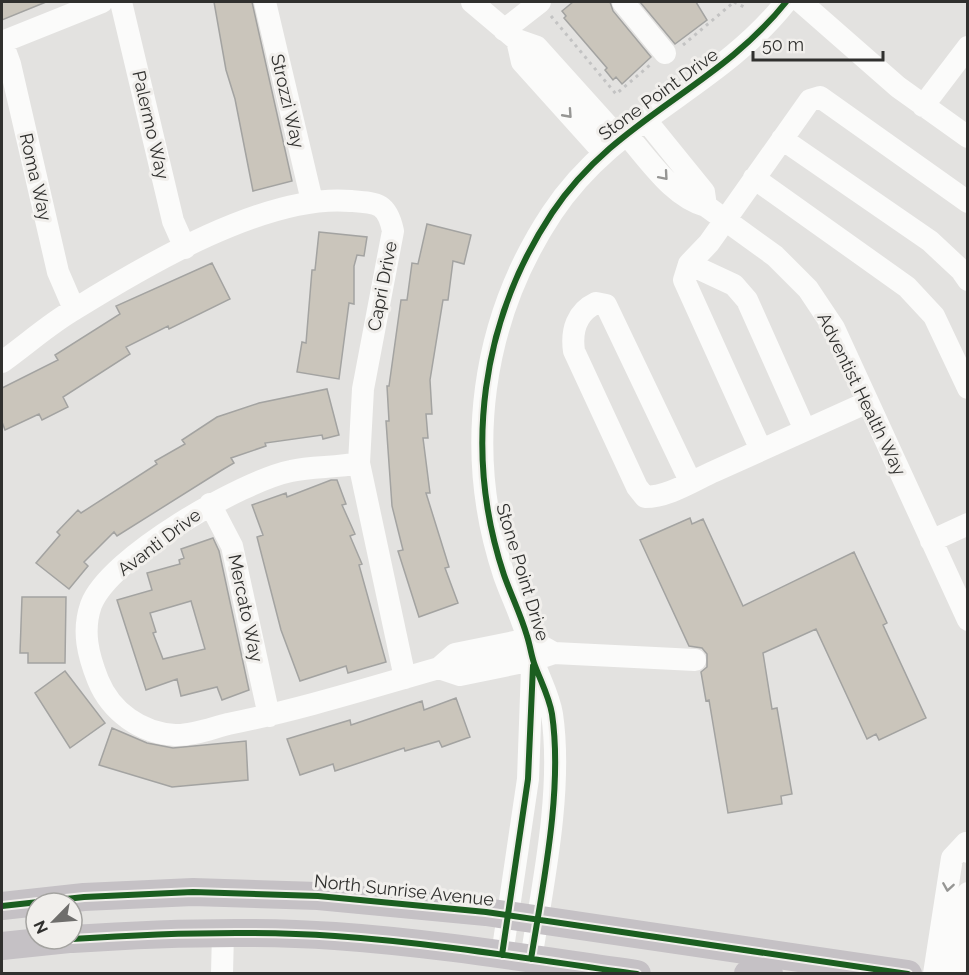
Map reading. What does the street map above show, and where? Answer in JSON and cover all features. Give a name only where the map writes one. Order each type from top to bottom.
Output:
[{"type":"main road","name":"North Sunrise Avenue","points":[[2,906],[105,896],[250,893],[398,902],[908,974]]},
{"type":"main road","points":[[84,938],[223,932],[356,938],[637,974]]},
{"type":"main road","points":[[2,946],[24,944]]},
{"type":"main road","points":[[748,974],[769,974]]},
{"type":"street","points":[[2,42],[102,2]]},
{"type":"street","name":"Palermo Way","points":[[120,2],[173,221],[185,248]]},
{"type":"street","name":"Strozzi Way","points":[[265,2],[312,201]]},
{"type":"street","points":[[472,2],[511,35],[543,6]]},
{"type":"street","points":[[623,2],[665,53]]},
{"type":"street","name":"Stone Point Drive","points":[[531,959],[553,800],[555,752],[551,710],[538,651],[502,567],[485,497],[482,444],[485,383],[507,298],[535,239],[576,179],[644,118],[708,77],[738,53],[786,2]]},
{"type":"street","points":[[801,2],[923,106],[968,136]]},
{"type":"street","name":"Adventist Health Way","points":[[511,35],[522,62],[541,68],[616,141],[678,192],[694,203],[706,206],[775,256],[808,289],[834,328],[968,620]]},
{"type":"street","name":"Roma Way","points":[[2,42],[10,64],[58,272],[74,309]]},
{"type":"street","points":[[923,106],[968,47]]},
{"type":"street","points":[[761,450],[684,280],[689,264],[710,243],[810,100],[820,97],[968,202]]},
{"type":"street","points":[[644,118],[704,192],[706,206]]},
{"type":"street","points":[[782,139],[930,241],[961,270],[968,280]]},
{"type":"street","points":[[754,178],[908,287],[934,316],[968,388]]},
{"type":"street","name":"Capri Drive","points":[[2,362],[74,309],[185,248],[242,221],[312,201],[371,202],[383,207],[389,214],[393,231],[363,389],[359,463],[405,678]]},
{"type":"street","points":[[689,264],[734,285],[747,300],[805,430]]},
{"type":"street","points":[[690,481],[606,306],[596,303],[585,308],[575,326],[572,338],[574,351],[637,487],[645,497],[656,497],[868,402]]},
{"type":"street","name":"Avanti Drive","points":[[359,463],[336,468],[291,471],[243,488],[210,504],[150,544],[116,571],[91,604],[85,642],[98,682],[118,712],[146,730],[176,735],[269,716],[439,668],[460,675],[475,661],[538,651],[695,660]]},
{"type":"street","name":"Mercato Way","points":[[210,504],[232,546],[269,716]]},
{"type":"street","points":[[931,541],[968,524]]},
{"type":"street","name":"Stone Point Drive","points":[[502,955],[528,779],[538,651]]},
{"type":"street","points":[[934,974],[952,858],[967,843]]},
{"type":"street","points":[[954,974],[968,892]]},
{"type":"street","points":[[222,974],[223,932]]},
{"type":"path","points":[[543,6],[616,94],[665,53],[674,46],[676,50],[734,2],[746,8]]},
{"type":"building","points":[[2,2],[46,2],[2,20]]},
{"type":"building","points":[[214,2],[252,2],[292,181],[253,191],[235,99],[226,70]]},
{"type":"building","points":[[573,2],[610,2],[613,11],[651,57],[622,84],[616,77],[613,80],[605,70],[607,68],[564,18],[566,16],[562,11]]},
{"type":"building","points":[[640,2],[696,2],[707,20],[675,44]]},
{"type":"building","points":[[427,224],[471,235],[464,264],[453,261],[448,300],[443,300],[430,380],[432,414],[426,414],[428,438],[423,438],[430,493],[426,493],[449,567],[445,568],[458,603],[419,617],[398,551],[403,550],[392,506],[386,421],[389,421],[387,386],[389,386],[401,300],[407,300],[412,263],[418,264]]},
{"type":"building","points":[[319,232],[367,237],[364,256],[357,255],[354,266],[354,304],[349,303],[339,379],[297,372],[302,342],[306,343],[312,270],[315,270]]},
{"type":"building","points":[[212,263],[230,299],[126,347],[130,354],[63,397],[68,407],[42,420],[39,414],[5,430],[2,422],[2,388],[58,360],[55,355],[120,314],[116,306]]},
{"type":"building","points":[[327,389],[339,435],[323,439],[322,435],[265,443],[266,446],[231,458],[234,463],[117,536],[114,532],[84,562],[88,566],[69,589],[36,563],[60,535],[57,532],[78,510],[81,513],[157,464],[155,461],[185,444],[182,440],[217,417],[259,403]]},
{"type":"building","points":[[331,480],[337,480],[346,504],[342,505],[355,534],[350,536],[362,564],[359,565],[386,662],[348,673],[346,666],[300,681],[281,630],[257,537],[263,535],[252,505],[286,493],[287,497]]},
{"type":"building","points":[[690,518],[692,524],[703,519],[743,606],[854,552],[887,623],[883,625],[926,718],[879,740],[876,734],[867,739],[816,629],[763,653],[772,709],[777,708],[792,794],[781,796],[782,804],[728,813],[709,700],[706,701],[701,672],[707,667],[707,654],[702,648],[689,646],[640,540]]},
{"type":"building","points":[[213,538],[219,551],[249,690],[222,700],[217,687],[181,696],[177,679],[146,690],[117,600],[152,590],[147,573],[180,564],[179,560],[184,558],[181,549]],"holes":[[[191,601],[205,649],[163,659],[153,633],[156,632],[150,613]]]},
{"type":"building","points":[[22,597],[66,597],[65,663],[28,663],[28,653],[20,653]]},
{"type":"building","points":[[65,671],[105,723],[70,748],[35,693]]},
{"type":"building","points":[[456,698],[470,737],[442,747],[439,741],[405,751],[404,748],[335,771],[333,764],[300,775],[287,739],[350,720],[351,725],[422,701],[424,710]]},
{"type":"building","points":[[112,728],[147,743],[173,748],[246,741],[248,780],[172,787],[99,765]]},
{"type":"cycle path","points":[[531,959],[550,837],[555,743],[549,701],[534,663],[522,620],[504,575],[491,529],[484,482],[482,435],[486,388],[495,342],[509,297],[528,254],[552,213],[577,180],[605,152],[636,127],[729,58],[759,32],[786,2]]},
{"type":"cycle path","points":[[502,955],[528,779],[533,666]]},
{"type":"cycle path","points":[[2,906],[84,897],[193,892],[318,896],[486,912],[908,974]]},
{"type":"cycle path","points":[[84,938],[204,933],[335,936],[449,947],[637,974]]}]
